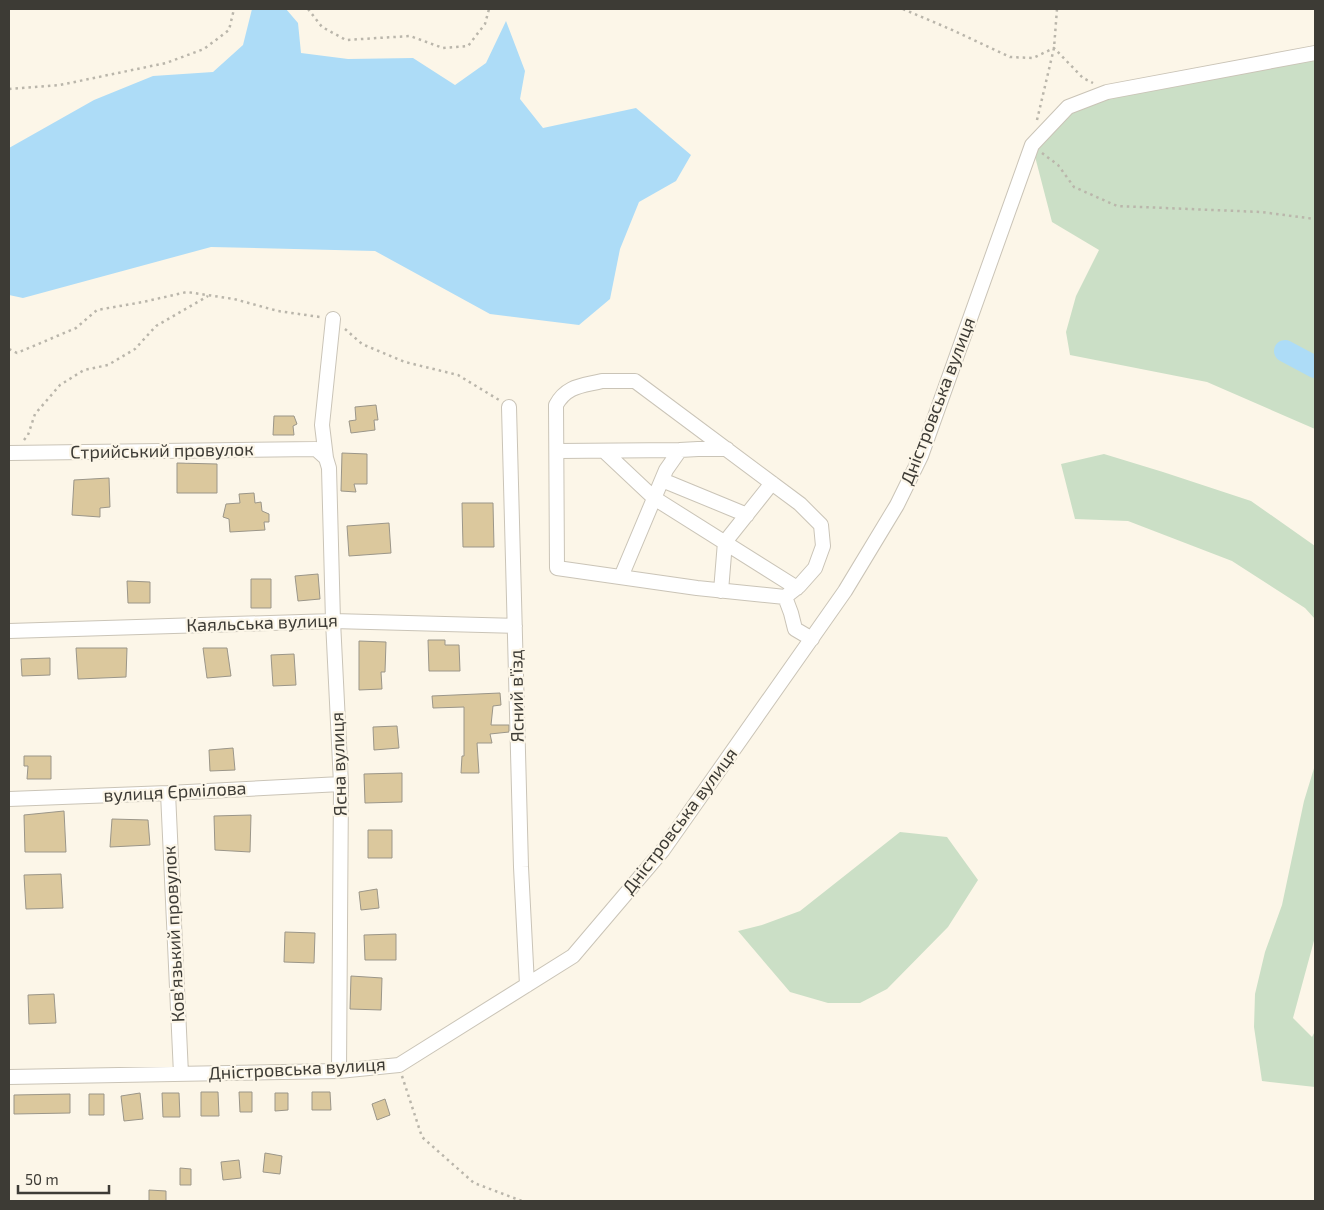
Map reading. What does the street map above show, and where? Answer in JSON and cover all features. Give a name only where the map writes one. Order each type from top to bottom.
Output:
[{"type":"street","points":[[1032,145],[1068,108],[1107,92],[1315,53]]},
{"type":"street","name":"Дністровська вулиця","points":[[9,1077],[338,1071],[399,1065],[573,956],[663,850],[850,584],[896,505],[921,456],[1032,145]]},
{"type":"street","name":"Ясна вулиця","points":[[333,319],[322,425],[329,468],[333,621],[341,784],[338,1071]]},
{"type":"street","points":[[635,381],[727,449],[800,504],[821,525],[823,546],[815,568],[797,588],[785,597],[721,591],[557,568],[558,452],[556,405],[561,396],[572,388],[602,382],[635,381]]},
{"type":"street","name":"Ясний в'їзд","points":[[509,406],[521,867],[527,985]]},
{"type":"street","name":"Стрийський провулок","points":[[10,456],[316,449],[326,458]]},
{"type":"street","points":[[558,452],[727,449]]},
{"type":"street","points":[[621,577],[666,470],[680,450]]},
{"type":"street","points":[[604,451],[654,498],[797,588]]},
{"type":"street","points":[[662,480],[747,515]]},
{"type":"street","points":[[721,591],[725,542],[772,483]]},
{"type":"street","points":[[785,597],[792,613],[795,630],[812,639]]},
{"type":"street","name":"Каяльська вулиця","points":[[9,631],[333,621],[515,626]]},
{"type":"street","name":"вулиця Єрмілова","points":[[9,799],[341,784]]},
{"type":"street","name":"Ков'язький провулок","points":[[168,793],[181,1074]]},
{"type":"path","points":[[9,89],[60,85],[166,63],[204,49],[229,30],[234,9]]},
{"type":"path","points":[[308,9],[322,27],[346,40],[410,36],[443,48],[468,46],[486,24],[489,9]]},
{"type":"path","points":[[903,9],[950,28],[1010,57],[1033,58],[1054,48]]},
{"type":"path","points":[[1057,9],[1054,48],[1032,145],[1058,165],[1074,186],[1117,206],[1261,212],[1315,220]]},
{"type":"path","points":[[1054,48],[1084,78],[1107,92]]},
{"type":"path","points":[[9,349],[17,353],[76,328],[97,310],[187,292],[234,299],[278,311],[333,319],[362,344],[405,362],[458,375],[509,406]]},
{"type":"path","points":[[10,456],[28,435],[35,414],[60,385],[84,370],[108,365],[135,349],[156,326],[210,295]]},
{"type":"path","points":[[399,1065],[422,1138],[474,1183],[522,1201]]},
{"type":"green space","points":[[1315,53],[1315,429],[1207,382],[1070,355],[1066,332],[1076,296],[1099,250],[1052,222],[1032,145],[1068,107]]},
{"type":"green space","points":[[1104,454],[1251,501],[1315,546],[1315,619],[1305,608],[1232,561],[1128,521],[1075,519],[1061,464]]},
{"type":"green space","points":[[1315,765],[1315,937],[1293,1018],[1312,1037],[1315,1031],[1315,1087],[1262,1081],[1254,1027],[1255,994],[1265,952],[1282,905],[1304,801]]},
{"type":"green space","points":[[900,832],[947,837],[978,880],[948,927],[887,989],[860,1003],[828,1003],[790,992],[738,931],[762,925],[800,911]]},
{"type":"water","points":[[252,9],[286,9],[298,23],[301,53],[348,59],[413,58],[455,85],[486,63],[506,21],[525,71],[520,99],[543,128],[636,108],[691,155],[676,181],[639,202],[620,249],[610,299],[579,325],[490,314],[375,251],[211,247],[23,298],[9,295],[9,148],[94,100],[153,76],[213,72],[243,45]]},
{"type":"building","points":[[376,405],[378,420],[374,420],[375,430],[351,433],[349,421],[356,420],[355,407]]},
{"type":"building","points":[[274,416],[294,416],[297,424],[293,426],[294,435],[273,435]]},
{"type":"building","points":[[342,453],[367,454],[367,484],[354,484],[356,492],[341,491]]},
{"type":"building","points":[[177,463],[217,464],[217,493],[177,493]]},
{"type":"building","points":[[109,478],[110,507],[100,508],[100,517],[72,515],[74,480]]},
{"type":"building","points":[[254,493],[255,503],[261,502],[262,511],[269,514],[269,522],[264,522],[265,530],[230,532],[229,519],[223,517],[226,504],[240,503],[239,494]]},
{"type":"building","points":[[462,503],[493,503],[494,547],[463,547]]},
{"type":"building","points":[[389,523],[391,553],[349,556],[347,526]]},
{"type":"building","points":[[318,574],[320,599],[298,601],[295,576]]},
{"type":"building","points":[[251,579],[271,579],[271,608],[251,608]]},
{"type":"building","points":[[127,581],[150,582],[150,603],[128,603]]},
{"type":"building","points":[[428,640],[445,640],[445,645],[459,645],[460,671],[429,671]]},
{"type":"building","points":[[359,641],[386,642],[385,672],[381,672],[382,689],[359,690]]},
{"type":"building","points":[[76,648],[127,648],[126,677],[78,679]]},
{"type":"building","points":[[203,648],[227,648],[231,676],[207,678]]},
{"type":"building","points":[[294,654],[296,685],[273,686],[271,655]]},
{"type":"building","points":[[50,658],[50,675],[22,676],[21,659]]},
{"type":"building","points":[[500,693],[501,705],[493,706],[491,725],[509,725],[509,732],[490,734],[492,743],[477,743],[479,773],[461,773],[462,756],[464,756],[464,707],[433,708],[432,696]]},
{"type":"building","points":[[397,726],[399,748],[374,750],[373,727]]},
{"type":"building","points":[[233,748],[235,770],[210,771],[209,750]]},
{"type":"building","points":[[24,756],[51,756],[51,779],[27,779],[28,766],[24,766]]},
{"type":"building","points":[[402,773],[402,802],[365,803],[364,774]]},
{"type":"building","points":[[64,811],[66,852],[25,852],[24,815]]},
{"type":"building","points":[[251,815],[250,852],[215,850],[214,816]]},
{"type":"building","points":[[112,819],[148,820],[150,845],[110,847]]},
{"type":"building","points":[[368,830],[392,830],[392,858],[368,858]]},
{"type":"building","points":[[61,874],[63,908],[26,909],[24,875]]},
{"type":"building","points":[[377,889],[379,908],[361,910],[359,892]]},
{"type":"building","points":[[285,932],[315,933],[314,963],[284,962]]},
{"type":"building","points":[[396,934],[396,960],[365,960],[364,935]]},
{"type":"building","points":[[351,976],[382,978],[381,1010],[350,1009]]},
{"type":"building","points":[[54,994],[56,1023],[29,1024],[28,995]]},
{"type":"building","points":[[201,1092],[218,1092],[219,1116],[201,1116]]},
{"type":"building","points":[[239,1092],[252,1092],[252,1112],[240,1112]]},
{"type":"building","points":[[312,1092],[330,1092],[331,1110],[312,1110]]},
{"type":"building","points":[[140,1093],[143,1119],[124,1121],[121,1096]]},
{"type":"building","points":[[162,1093],[179,1093],[180,1117],[163,1117]]},
{"type":"building","points":[[275,1093],[288,1093],[288,1110],[275,1111]]},
{"type":"building","points":[[70,1094],[70,1113],[14,1114],[14,1095]]},
{"type":"building","points":[[89,1094],[104,1094],[104,1115],[89,1115]]},
{"type":"building","points":[[385,1099],[390,1115],[377,1120],[372,1104]]},
{"type":"building","points":[[265,1153],[282,1156],[280,1174],[263,1172]]},
{"type":"building","points":[[239,1160],[241,1178],[223,1180],[221,1162]]},
{"type":"building","points":[[180,1168],[191,1169],[191,1185],[180,1185]]},
{"type":"building","points":[[149,1190],[166,1191],[166,1201],[149,1201]]},
{"type":"waterway","points":[[1285,351],[1315,367]]}]
